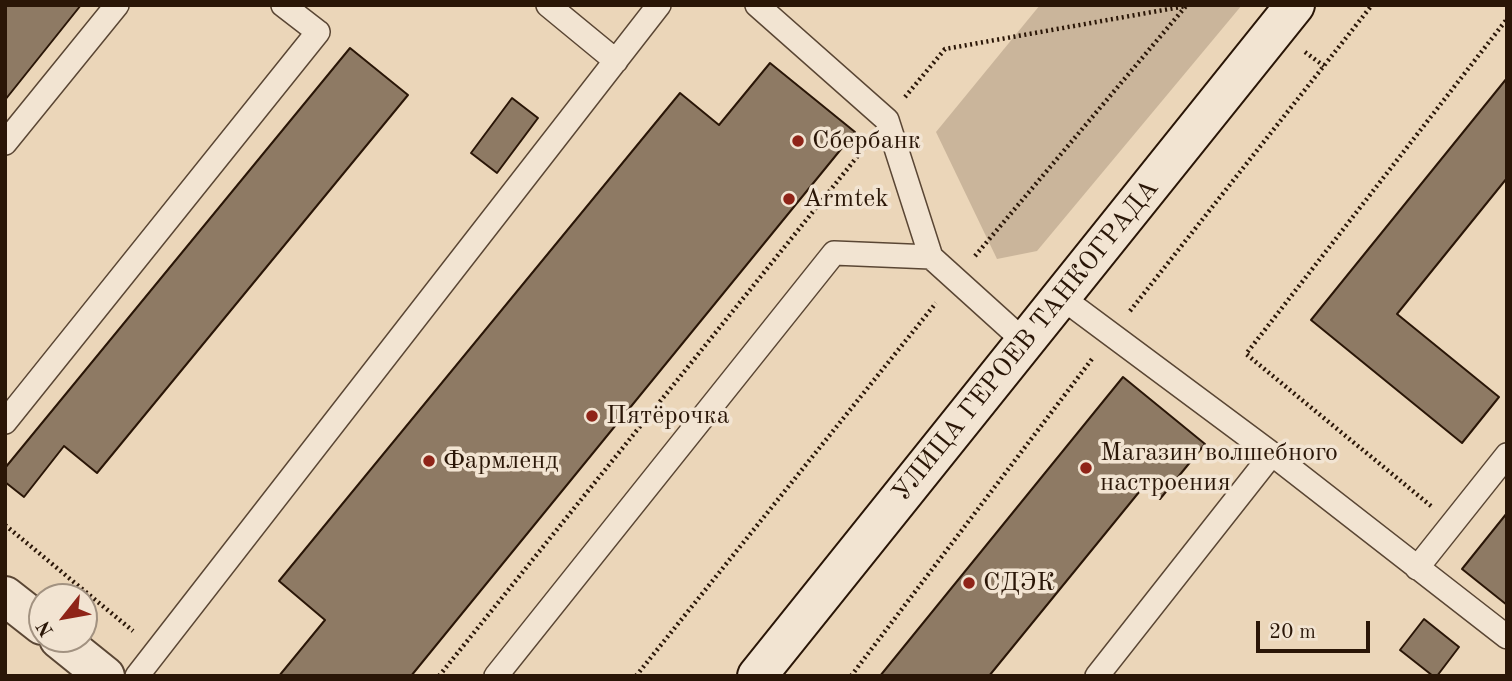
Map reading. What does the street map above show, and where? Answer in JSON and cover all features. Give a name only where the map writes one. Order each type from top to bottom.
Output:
[{"type":"main road","name":"УЛИЦА ГЕРОЕВ ТАНКОГРАДА","points":[[757,676],[1295,5]]},
{"type":"main road","points":[[5,596],[28,614]]},
{"type":"main road","points":[[76,653],[105,676]]},
{"type":"lane","points":[[5,143],[117,5]]},
{"type":"lane","points":[[5,422],[318,32],[283,5]]},
{"type":"lane","points":[[548,5],[616,61]]},
{"type":"lane","points":[[137,676],[659,5]]},
{"type":"lane","points":[[757,5],[887,120],[931,257],[1025,342]]},
{"type":"lane","points":[[496,676],[834,253],[931,257]]},
{"type":"lane","points":[[1061,297],[1272,454],[1507,637]]},
{"type":"lane","points":[[1097,676],[1272,454]]},
{"type":"lane","points":[[1417,568],[1507,455]]},
{"type":"path","points":[[851,676],[1111,334],[1372,5]]},
{"type":"path","points":[[439,676],[945,49],[1186,6]]},
{"type":"path","points":[[636,676],[956,279],[1186,6]]},
{"type":"path","points":[[1452,523],[1246,354],[1507,19]]},
{"type":"path","points":[[5,525],[157,650]]},
{"type":"shaded area","points":[[1040,5],[1242,5],[1037,251],[997,259],[936,132]]},
{"type":"building","points":[[5,5],[81,5],[5,100]]},
{"type":"building","points":[[350,48],[408,95],[97,473],[64,446],[24,497],[5,482],[5,468]]},
{"type":"building","points":[[770,63],[855,132],[411,676],[279,676],[325,620],[279,581],[680,93],[719,125]]},
{"type":"building","points":[[1507,78],[1507,178],[1397,314],[1499,397],[1462,443],[1311,320]]},
{"type":"building","points":[[512,98],[538,118],[497,173],[471,153]]},
{"type":"building","points":[[1123,377],[1205,444],[1160,499],[1144,486],[989,676],[880,676]]},
{"type":"building","points":[[1507,513],[1507,605],[1462,569]]},
{"type":"building","points":[[1424,619],[1459,647],[1437,676],[1433,676],[1400,650]]},
{"type":"place","name":"Сбербанк","points":[[798,141]]},
{"type":"place","name":"Armtek","points":[[789,199]]},
{"type":"place","name":"Пятёрочка","points":[[592,416]]},
{"type":"place","name":"Фармленд","points":[[429,461]]},
{"type":"place","name":"Магазин волшебного настроения","points":[[1086,468]]},
{"type":"place","name":"СДЭК","points":[[969,583]]}]
